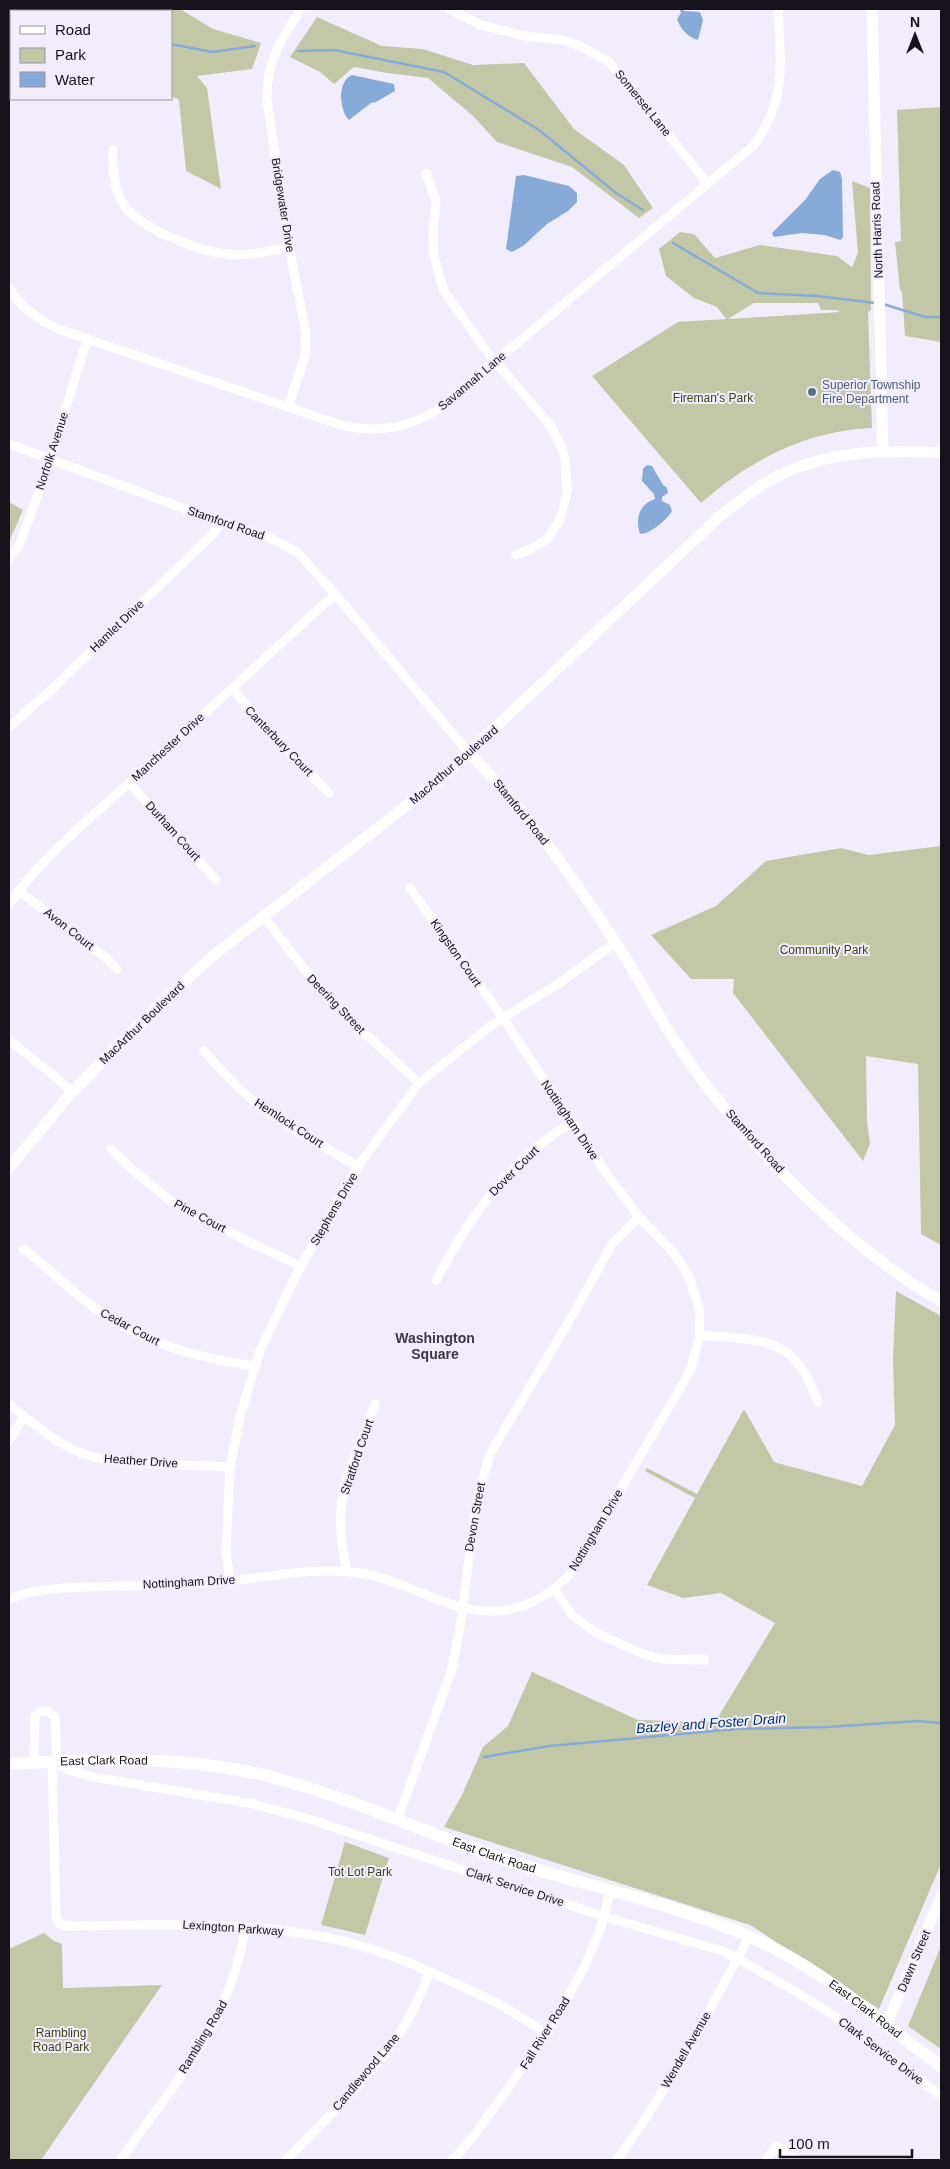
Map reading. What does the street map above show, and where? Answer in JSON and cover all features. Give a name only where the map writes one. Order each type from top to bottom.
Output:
[{"type":"main road","name":"East Clark Road","points":[[9,1764],[159,1761],[223,1767],[291,1783],[504,1860],[698,1917],[749,1937],[805,1966],[941,2066]]},
{"type":"street","name":"Bridgewater Drive","points":[[288,407],[305,356],[306,333],[290,247],[266,86],[272,58],[301,9]]},
{"type":"street","name":"Somerset Lane","points":[[448,9],[481,25],[524,36],[563,40],[580,46],[609,62],[708,184]]},
{"type":"street","name":"Savannah Lane","points":[[9,288],[24,308],[38,319],[87,340],[344,426],[363,430],[382,430],[422,420],[437,410],[754,145],[772,115],[781,78],[778,9]]},
{"type":"street","name":"North Harris Road","points":[[872,9],[883,451]]},
{"type":"street","points":[[114,150],[114,178],[118,193],[125,207],[147,226],[162,234],[226,254],[243,254],[290,247]]},
{"type":"street","points":[[426,173],[436,201],[433,234],[434,256],[444,291],[496,361],[550,425],[562,446],[566,468],[565,505],[555,528],[547,539],[533,548],[516,555]]},
{"type":"street","name":"Norfolk Avenue","points":[[9,558],[19,546],[49,461],[87,340]]},
{"type":"street","name":"Stamford Road","points":[[9,444],[49,461],[220,522],[266,536],[296,552],[336,595],[529,821],[580,889],[672,1036],[741,1128],[811,1201],[852,1237],[910,1282],[941,1301]]},
{"type":"street","name":"MacArthur Boulevard","points":[[9,1168],[72,1092],[160,1004],[214,954],[406,806],[469,753],[719,517],[746,495],[770,480],[814,462],[850,454],[883,451],[941,453]]},
{"type":"street","name":"Hamlet Drive","points":[[9,727],[51,690],[214,533],[220,522]]},
{"type":"street","name":"Manchester Drive","points":[[9,905],[51,852],[336,595]]},
{"type":"street","name":"Canterbury Court","points":[[232,688],[263,726],[329,793]]},
{"type":"street","name":"Durham Court","points":[[129,783],[216,880]]},
{"type":"street","name":"Kingston Court","points":[[410,888],[502,1018]]},
{"type":"street","name":"Avon Court","points":[[19,891],[105,957],[117,969]]},
{"type":"street","name":"Deering Street","points":[[263,916],[307,974],[344,1015],[419,1083]]},
{"type":"street","name":"Stephens Drive","points":[[230,1580],[226,1553],[230,1467],[240,1417],[259,1354],[301,1266],[358,1166],[419,1083],[502,1018],[559,983],[615,943]]},
{"type":"street","name":"Nottingham Drive","points":[[9,1598],[24,1593],[60,1588],[230,1580],[287,1573],[347,1571],[368,1574],[402,1585],[462,1609],[495,1611],[509,1610],[542,1598],[555,1590],[570,1574],[690,1371],[700,1335],[699,1308],[689,1277],[674,1253],[639,1217],[571,1123],[502,1018]]},
{"type":"street","points":[[9,1040],[72,1092]]},
{"type":"street","name":"Hemlock Court","points":[[204,1051],[230,1080],[262,1108],[298,1132],[358,1166]]},
{"type":"street","name":"Dover Court","points":[[436,1280],[462,1234],[492,1191],[538,1147],[571,1123]]},
{"type":"street","name":"Pine Court","points":[[111,1148],[134,1171],[172,1202],[249,1242],[301,1266]]},
{"type":"street","name":"Devon Street","points":[[398,1821],[452,1669],[477,1498],[490,1454],[575,1311],[612,1244],[639,1217]]},
{"type":"street","name":"Cedar Court","points":[[22,1249],[96,1309],[135,1333],[168,1348],[230,1363],[256,1366]]},
{"type":"street","points":[[700,1335],[749,1338],[770,1344],[792,1356],[804,1368],[818,1402]]},
{"type":"street","name":"Heather Drive","points":[[9,1404],[62,1444],[95,1457],[122,1461],[230,1467]]},
{"type":"street","name":"Stratford Court","points":[[347,1571],[342,1543],[342,1504],[348,1476],[375,1404]]},
{"type":"street","points":[[9,1440],[24,1417]]},
{"type":"street","points":[[555,1590],[572,1615],[596,1633],[641,1653],[662,1659],[705,1660]]},
{"type":"street","points":[[34,1763],[35,1716],[40,1712],[47,1711],[54,1717],[55,1762]]},
{"type":"street","name":"Clark Service Drive","points":[[55,1762],[69,1770],[92,1777],[253,1804],[308,1819],[602,1916],[706,1946],[737,1958],[830,2014],[941,2096]]},
{"type":"street","name":"Lexington Parkway","points":[[55,1762],[56,1915],[58,1923],[66,1926],[181,1924],[285,1932],[334,1940],[390,1956],[430,1972],[500,2005],[547,2034]]},
{"type":"street","name":"Fall River Road","points":[[453,2160],[476,2133],[547,2034],[585,1966],[602,1924],[602,1916],[610,1891]]},
{"type":"street","name":"Dawn Street","points":[[886,2026],[941,1896]]},
{"type":"street","name":"Rambling Road","points":[[120,2160],[196,2053],[223,2005],[230,1992],[242,1949],[245,1928]]},
{"type":"street","name":"Wendell Avenue","points":[[617,2160],[683,2059],[749,1937]]},
{"type":"street","name":"Candlewood Lane","points":[[286,2160],[356,2087],[394,2042],[418,2000],[430,1972]]},
{"type":"street","points":[[766,2160],[777,2146],[797,2160]]},
{"type":"green space","points":[[180,9],[213,29],[261,43],[252,69],[197,76],[207,88],[221,189],[186,171],[179,100],[172,96],[172,10],[74,10]]},
{"type":"green space","points":[[317,17],[382,46],[423,49],[473,65],[524,63],[574,129],[624,165],[653,208],[639,218],[572,167],[497,142],[473,116],[428,78],[354,67],[334,84],[320,72],[290,57]]},
{"type":"green space","points":[[941,107],[941,342],[905,336],[902,291],[900,290],[895,242],[901,241],[897,110]]},
{"type":"green space","name":"Fireman's Park","points":[[852,181],[870,188],[871,310],[868,312],[872,428],[847,430],[824,435],[780,451],[759,461],[739,474],[701,503],[592,376],[678,322],[726,319],[717,307],[694,298],[666,276],[659,249],[680,232],[694,234],[715,258],[760,245],[837,256],[852,267],[858,253]],"holes":[[[754,303],[818,303],[821,310],[837,310],[840,312],[728,319]]]},
{"type":"green space","points":[[9,502],[23,510],[9,542]]},
{"type":"green space","name":"Community Park","points":[[941,846],[941,1245],[921,1234],[918,1064],[866,1056],[867,1120],[870,1144],[863,1161],[733,993],[734,979],[691,979],[651,935],[716,906],[766,861],[841,848],[869,855]]},
{"type":"green space","points":[[896,1291],[941,1316],[941,1864],[879,2009],[750,1925],[444,1827],[462,1795],[483,1747],[508,1726],[532,1672],[638,1720],[715,1722],[775,1623],[721,1593],[683,1598],[647,1585],[695,1498],[645,1471],[647,1468],[697,1494],[744,1409],[774,1462],[862,1486],[895,1425],[893,1359]]},
{"type":"green space","name":"Tot Lot Park","points":[[345,1842],[389,1858],[365,1935],[321,1925]]},
{"type":"green space","name":"Rambling Road Park","points":[[44,1933],[54,1941],[62,1944],[63,1988],[162,1985],[41,2160],[9,2160],[9,1949]]},
{"type":"green space","points":[[941,1946],[941,2049],[908,2026]]},
{"type":"water","points":[[666,9],[684,9],[684,11],[700,12],[703,20],[698,40],[688,35],[681,27],[677,19],[681,13],[680,10]]},
{"type":"water","points":[[352,75],[394,84],[395,91],[371,103],[349,120],[343,110],[341,96],[344,83]]},
{"type":"water","points":[[833,170],[840,172],[842,179],[843,237],[840,240],[825,235],[802,233],[774,237],[772,233],[805,200],[820,179]]},
{"type":"water","points":[[524,175],[569,186],[577,193],[577,202],[568,211],[547,224],[523,246],[512,252],[506,249],[516,176]]},
{"type":"water","points":[[647,465],[652,466],[663,485],[667,488],[668,493],[662,497],[662,501],[670,505],[672,511],[658,526],[649,532],[640,534],[638,518],[642,508],[645,504],[655,499],[654,494],[642,481],[643,469]]},
{"type":"waterway","points":[[172,44],[212,52],[255,46]]},
{"type":"waterway","points":[[298,51],[334,50],[444,72],[539,130],[616,193],[643,210]]},
{"type":"waterway","points":[[673,243],[758,293],[817,296],[875,303]]},
{"type":"waterway","points":[[883,304],[925,317],[941,317]]},
{"type":"waterway","name":"Bazley and Foster Drain","points":[[484,1757],[549,1746],[736,1729],[828,1727],[917,1721],[941,1723]]},
{"type":"place","name":"Superior Township Fire Department","points":[[812,392]]},
{"type":"district","name":"Washington Square","points":[[435,1346]]}]
